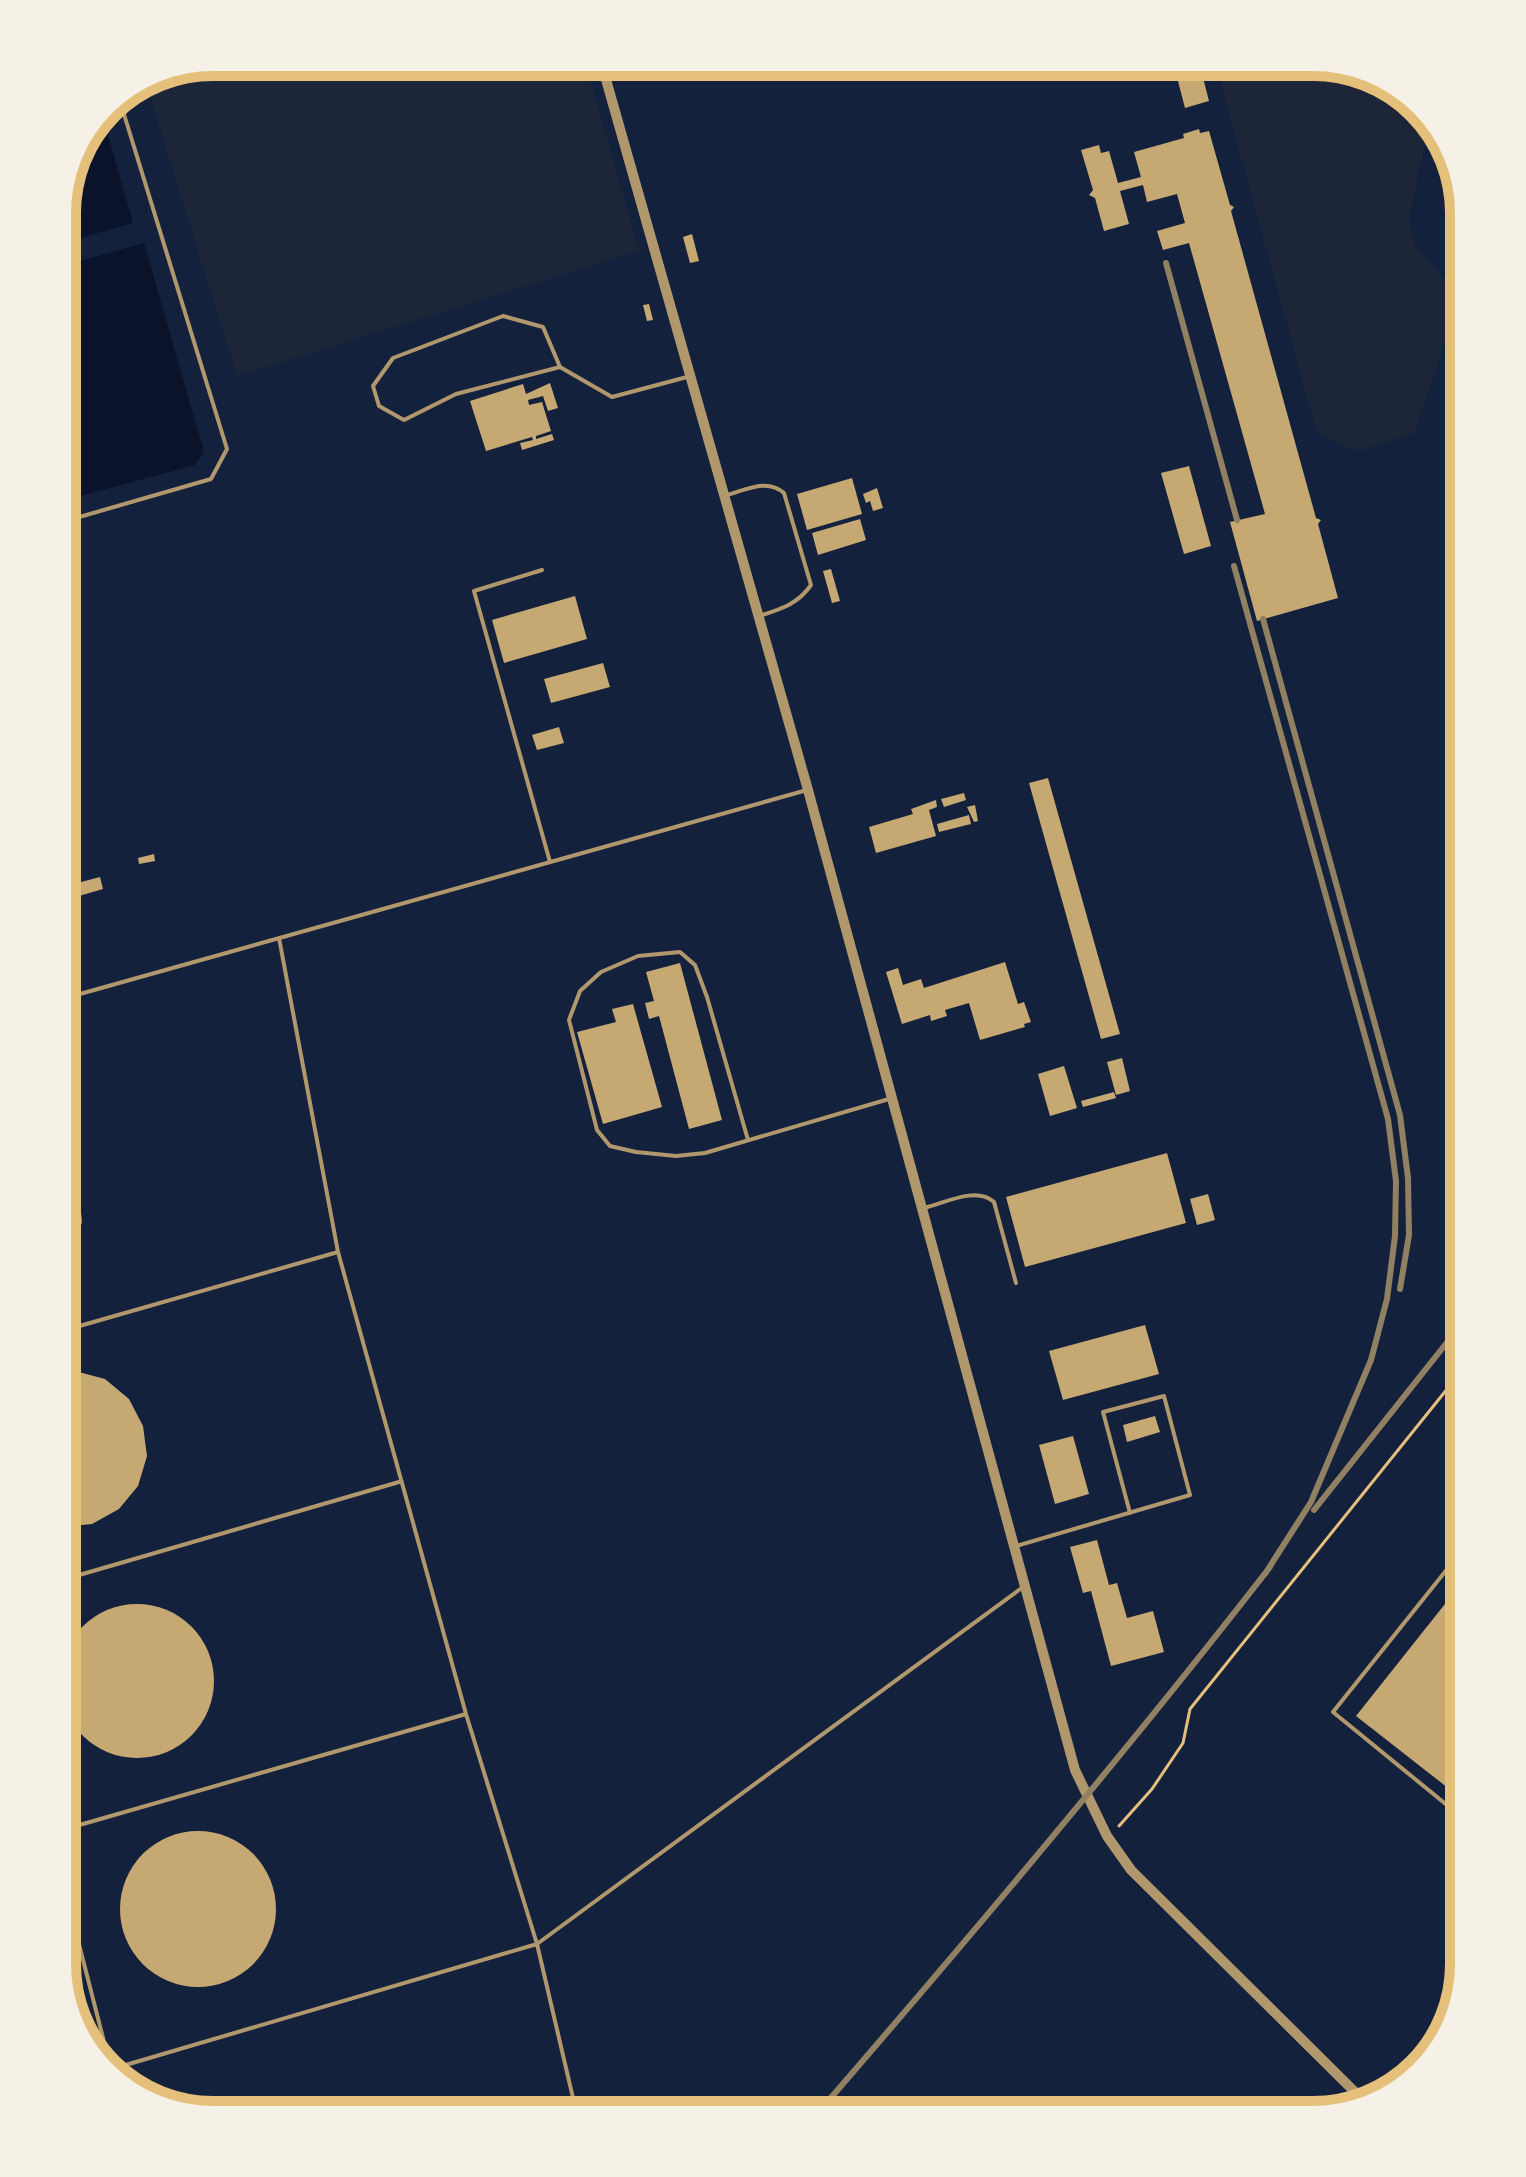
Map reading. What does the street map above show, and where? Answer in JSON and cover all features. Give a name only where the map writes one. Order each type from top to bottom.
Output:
[{"type":"street","points":[[605,76],[808,790],[1075,1770],[1107,1836],[1131,1870],[1356,2094]]},
{"type":"lane","points":[[76,518],[211,479],[227,449],[123,110]]},
{"type":"lane","points":[[560,367],[456,394],[404,420],[379,406],[373,386],[393,358],[503,316],[543,327],[560,367],[612,397],[690,376]]},
{"type":"lane","points":[[723,496],[765,485],[777,487],[784,493],[811,585],[802,598],[781,609],[757,616]]},
{"type":"lane","points":[[542,570],[474,591],[550,862]]},
{"type":"lane","points":[[76,995],[808,790]]},
{"type":"lane","points":[[279,938],[338,1252],[399,1482],[537,1944],[574,2101]]},
{"type":"lane","points":[[748,1140],[695,965],[680,952],[638,956],[601,972],[580,991],[569,1020],[597,1130],[610,1146],[676,1156],[705,1153],[891,1098]]},
{"type":"lane","points":[[922,1209],[974,1195],[987,1196],[994,1202],[1016,1283]]},
{"type":"lane","points":[[76,1327],[338,1252]]},
{"type":"lane","points":[[1014,1547],[1130,1513],[1190,1495],[1164,1396],[1103,1412],[1130,1513]]},
{"type":"lane","points":[[76,1576],[399,1482]]},
{"type":"lane","points":[[1450,1566],[1333,1712],[1450,1808]]},
{"type":"lane","points":[[122,2066],[537,1944],[1025,1586]]},
{"type":"lane","points":[[76,1826],[466,1714]]},
{"type":"lane","points":[[76,1931],[107,2051]]},
{"type":"path","points":[[1107,1836],[1152,1789],[1183,1743],[1190,1709],[1450,1385]]},
{"type":"shaded area","points":[[213,76],[589,76],[639,251],[237,376],[149,93],[187,79]]},
{"type":"shaded area","points":[[1219,76],[1322,76],[1357,83],[1389,99],[1416,123],[1426,137],[1409,220],[1415,246],[1450,285],[1450,329],[1414,433],[1356,452],[1317,434]]},
{"type":"shaded area","points":[[106,128],[133,223],[76,239],[76,204],[86,161]]},
{"type":"shaded area","points":[[144,243],[204,452],[195,465],[76,497],[76,262]]},
{"type":"building","points":[[1177,76],[1203,76],[1209,101],[1185,108]]},
{"type":"building","points":[[1199,129],[1200,133],[1209,131],[1230,205],[1234,207],[1231,211],[1316,518],[1321,520],[1318,524],[1338,598],[1257,621],[1230,522],[1265,514],[1189,243],[1163,250],[1157,231],[1185,223],[1177,194],[1147,202],[1143,185],[1120,191],[1129,224],[1104,231],[1095,198],[1089,195],[1093,190],[1081,150],[1099,145],[1101,153],[1109,151],[1118,183],[1141,177],[1134,152],[1184,138],[1183,134]]},
{"type":"building","points":[[692,234],[699,261],[690,263],[683,237]]},
{"type":"building","points":[[649,304],[653,320],[647,321],[643,305]]},
{"type":"building","points":[[550,383],[558,408],[548,411],[543,396],[528,400],[529,405],[542,402],[551,431],[536,436],[536,439],[552,434],[554,440],[522,450],[520,443],[533,440],[532,437],[486,451],[470,401],[523,384],[526,394]]},
{"type":"building","points":[[1189,466],[1211,546],[1184,554],[1161,473]]},
{"type":"building","points":[[852,478],[862,514],[807,530],[797,494]]},
{"type":"building","points":[[877,488],[883,508],[873,511],[870,501],[866,503],[863,494]]},
{"type":"building","points":[[860,519],[866,540],[818,555],[812,533]]},
{"type":"building","points":[[831,569],[840,601],[832,603],[823,571]]},
{"type":"building","points":[[575,596],[587,639],[504,663],[492,620]]},
{"type":"building","points":[[603,663],[610,687],[551,703],[544,679]]},
{"type":"building","points":[[559,727],[564,743],[537,750],[532,735]]},
{"type":"building","points":[[1048,778],[1120,1034],[1101,1039],[1029,783]]},
{"type":"building","points":[[964,793],[966,800],[944,807],[941,799]]},
{"type":"building","points":[[936,800],[937,807],[929,810],[936,836],[876,853],[869,827],[913,814],[911,809]]},
{"type":"building","points":[[975,805],[978,821],[974,822],[967,807]]},
{"type":"building","points":[[969,815],[971,824],[939,832],[937,824]]},
{"type":"building","points":[[154,854],[155,861],[139,864],[138,858]]},
{"type":"building","points":[[100,877],[103,889],[76,897],[76,883]]},
{"type":"building","points":[[1005,962],[1018,1004],[1024,1002],[1031,1022],[1024,1024],[1025,1027],[980,1040],[969,1003],[945,1010],[947,1016],[931,1021],[930,1015],[902,1024],[886,972],[898,968],[903,985],[921,979],[924,988]]},
{"type":"building","points":[[680,963],[722,1120],[689,1129],[659,1016],[649,1019],[645,1003],[654,1001],[646,972]]},
{"type":"building","points":[[633,1004],[662,1107],[603,1124],[577,1032],[616,1022],[612,1009]]},
{"type":"building","points":[[1122,1058],[1130,1091],[1116,1095],[1107,1062]]},
{"type":"building","points":[[1064,1066],[1077,1108],[1050,1116],[1038,1074]]},
{"type":"building","points":[[1114,1092],[1116,1098],[1083,1107],[1081,1101]]},
{"type":"building","points":[[1167,1153],[1186,1223],[1025,1267],[1006,1197]]},
{"type":"building","points":[[76,1187],[79,1192],[82,1222],[76,1242]]},
{"type":"building","points":[[1208,1194],[1215,1220],[1197,1225],[1190,1199]]},
{"type":"building","points":[[1145,1325],[1159,1374],[1063,1400],[1049,1351]]},
{"type":"building","points":[[76,1371],[105,1379],[129,1399],[143,1426],[147,1456],[138,1486],[119,1509],[92,1524],[76,1526]]},
{"type":"building","points":[[1155,1416],[1160,1432],[1127,1442],[1123,1425]]},
{"type":"building","points":[[1073,1436],[1089,1494],[1055,1504],[1039,1445]]},
{"type":"building","points":[[1097,1540],[1109,1585],[1117,1583],[1127,1618],[1153,1611],[1164,1652],[1111,1666],[1091,1591],[1083,1593],[1070,1547]]},
{"type":"building","points":[[1450,1598],[1450,1790],[1356,1716]]},
{"type":"building","points":[[137,1604],[167,1609],[192,1626],[209,1651],[213,1666],[213,1696],[209,1711],[192,1736],[167,1753],[137,1758],[107,1753],[82,1736],[76,1728],[76,1634],[82,1626],[107,1609]]},
{"type":"building","points":[[198,1831],[228,1837],[253,1854],[270,1879],[276,1909],[270,1939],[253,1964],[228,1981],[198,1987],[168,1981],[143,1964],[126,1939],[120,1909],[126,1879],[143,1854],[168,1837]]},
{"type":"railway","points":[[1166,263],[1237,520]]},
{"type":"railway","points":[[1234,566],[1388,1119],[1396,1181],[1395,1236],[1387,1299],[1371,1360],[1311,1502],[1265,1574]]},
{"type":"railway","points":[[1263,619],[1400,1115],[1408,1178],[1409,1235],[1400,1289]]},
{"type":"railway","points":[[1314,1510],[1450,1339]]},
{"type":"railway","points":[[828,2101],[1047,1844],[1270,1567]]}]
